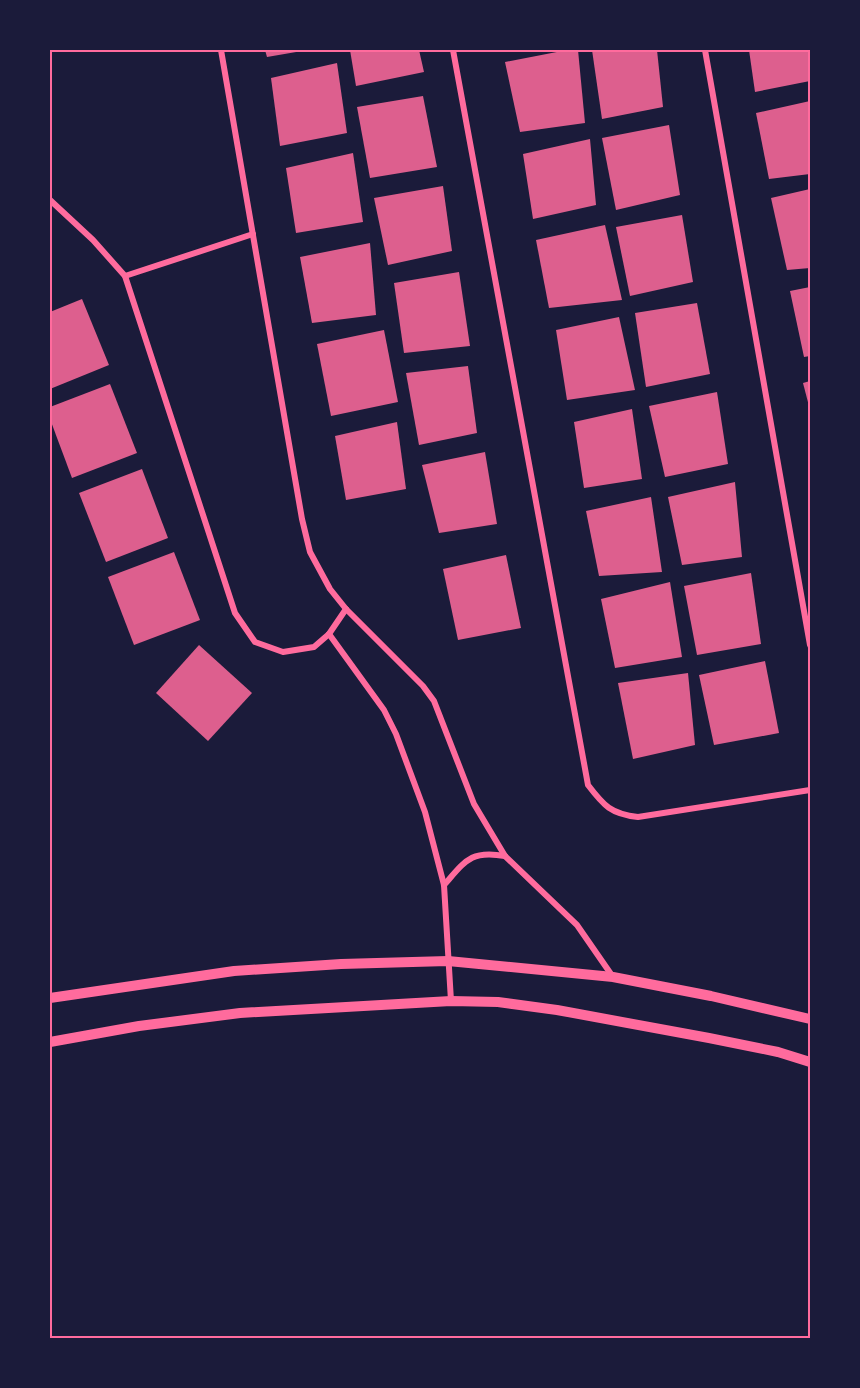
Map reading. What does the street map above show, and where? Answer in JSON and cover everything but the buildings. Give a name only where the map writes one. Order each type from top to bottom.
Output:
[{"type":"street","points":[[221,50],[302,519],[310,552],[330,589],[346,609],[434,701],[474,804],[505,856],[577,925],[613,977]]},
{"type":"street","points":[[453,50],[588,785],[603,805],[620,815],[638,817],[810,790]]},
{"type":"street","points":[[705,50],[810,645]]},
{"type":"street","points":[[50,200],[93,240],[125,276],[235,612],[255,642],[283,652],[314,647],[329,634],[346,609]]},
{"type":"street","points":[[125,276],[253,234]]},
{"type":"street","points":[[329,634],[384,710],[396,734],[425,812],[444,885],[451,1002]]},
{"type":"street","points":[[444,885],[473,856],[486,853],[505,856]]},
{"type":"street","points":[[50,998],[234,971],[341,964],[448,961],[613,977],[711,996],[810,1019]]},
{"type":"street","points":[[50,1042],[139,1026],[240,1013],[451,1002],[498,1002],[557,1010],[778,1052],[810,1062]]}]
